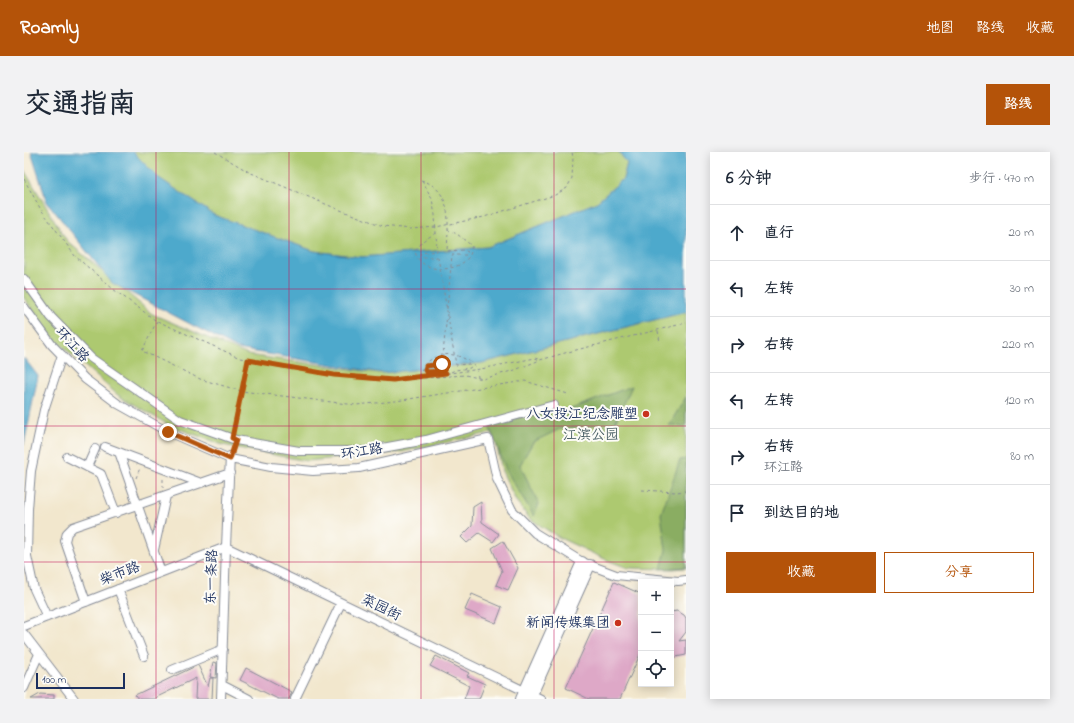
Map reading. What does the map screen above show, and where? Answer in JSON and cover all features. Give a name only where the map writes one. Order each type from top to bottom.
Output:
[{"type":"main road","points":[[527,696],[586,563]]},
{"type":"street","points":[[24,279],[51,317],[91,358],[180,420],[232,438],[299,451],[366,451],[426,440],[554,405]]},
{"type":"street","name":"环江路","points":[[24,307],[52,345],[85,379],[118,404],[168,432],[230,458],[271,467],[313,471],[359,468],[488,439],[497,479],[512,510],[535,533],[586,563],[616,575],[678,581],[686,580]]},
{"type":"street","points":[[47,617],[34,589],[27,556],[28,509],[31,471],[44,410],[62,355]]},
{"type":"street","points":[[105,447],[201,483]]},
{"type":"street","points":[[87,467],[95,449]]},
{"type":"street","points":[[119,452],[161,572]]},
{"type":"street","points":[[67,457],[101,474],[116,513]]},
{"type":"street","name":"东一条路","points":[[221,699],[230,458]]},
{"type":"street","points":[[86,602],[65,541],[67,533],[73,527],[230,473]]},
{"type":"street","points":[[154,551],[164,496]]},
{"type":"street","name":"柴市路","points":[[24,626],[226,547]]},
{"type":"street","name":"菜园街","points":[[226,547],[527,696],[541,699]]},
{"type":"street","points":[[118,589],[144,656]]},
{"type":"street","points":[[295,699],[341,603]]},
{"type":"street","points":[[24,634],[74,699]]},
{"type":"street","points":[[172,670],[223,649]]},
{"type":"street","points":[[24,688],[39,654]]},
{"type":"street","points":[[222,685],[250,699]]},
{"type":"path","points":[[215,152],[250,172],[335,208],[383,226],[410,229],[436,227],[484,217],[555,195],[567,188],[572,178],[572,152]]},
{"type":"path","points":[[24,179],[40,208],[75,256],[113,289],[157,321],[240,358],[248,360],[334,375],[398,380],[465,375],[483,379],[572,351],[686,323]]},
{"type":"path","points":[[446,373],[444,371],[426,372],[425,370],[426,366],[442,364],[447,312],[452,255],[463,256],[468,252],[464,250],[447,252],[448,224],[444,196],[431,183],[421,180],[432,199],[438,251],[421,253],[420,255],[424,258],[438,257],[447,312],[456,365],[468,364],[471,366],[470,368],[455,370],[451,373]]},
{"type":"path","points":[[436,232],[424,240],[415,251],[416,256],[421,261],[432,268],[442,270],[454,267],[465,261],[472,252],[472,246],[457,234],[448,230]]},
{"type":"path","points":[[157,321],[142,351],[200,379],[241,391],[356,405],[396,401],[525,381],[568,394]]},
{"type":"path","points":[[657,330],[660,342]]},
{"type":"path","points":[[418,378],[420,371],[426,363],[435,357],[446,354],[458,355],[468,360],[476,367],[478,378]]},
{"type":"path","points":[[398,380],[481,369],[534,358],[540,360]]},
{"type":"path","points":[[232,438],[248,360]]},
{"type":"path","points":[[131,488],[144,462]]},
{"type":"path","points":[[164,469],[164,496]]},
{"type":"path","points":[[642,490],[669,492],[686,491]]},
{"type":"green space","points":[[133,152],[619,152],[627,163],[623,179],[597,202],[488,247],[361,257],[314,251],[214,215],[159,178]]},
{"type":"green space","name":"江滨公园","points":[[24,170],[67,241],[152,314],[248,355],[379,373],[482,363],[686,312],[686,568],[628,568],[560,538],[530,519],[516,501],[502,471],[494,432],[401,452],[307,461],[223,445],[169,425],[119,396],[53,338],[24,298]]},
{"type":"green space","points":[[632,386],[610,434],[598,425],[560,429],[533,442],[520,465],[539,504],[534,516],[507,472],[489,426],[554,406],[558,414]]},
{"type":"green space","points":[[686,397],[686,424],[684,426],[669,425]]},
{"type":"green space","points":[[686,459],[686,567],[661,569],[666,550],[661,514],[680,460]]},
{"type":"water","points":[[31,152],[133,152],[159,178],[214,215],[314,251],[361,257],[488,247],[597,202],[623,179],[627,163],[619,152],[686,152],[686,312],[482,363],[382,373],[238,349],[112,283],[47,202]]},
{"type":"water","points":[[24,358],[38,376],[24,445]]},
{"type":"building","points":[[481,502],[482,522],[499,534],[493,542],[479,533],[467,543],[461,537],[472,526],[473,507]]},
{"type":"building","points":[[503,541],[518,568],[508,590],[496,585],[502,571],[492,548]]},
{"type":"building","name":"新闻传媒集团","points":[[614,582],[638,593],[638,659],[620,699],[589,699],[566,688]]},
{"type":"building","points":[[472,594],[502,607],[496,623],[465,610]]},
{"type":"building","points":[[677,611],[686,618],[686,632],[679,641],[686,640],[686,655],[674,657],[674,615],[674,612]]},
{"type":"building","points":[[436,656],[469,673],[467,676],[485,684],[479,699],[464,699],[469,686],[430,666]]},
{"type":"building","points":[[213,662],[217,663],[216,678],[210,677]]},
{"type":"building","points":[[198,665],[208,687],[210,678],[213,678],[212,699],[195,699],[196,678],[153,699],[138,699],[135,695]]},
{"type":"building","points":[[246,668],[292,692],[289,699],[278,699],[240,680]]},
{"type":"building","points":[[40,694],[54,695],[54,699],[31,699]]},
{"type":"place","name":"八女投江纪念雕塑","points":[[646,414]]},
{"type":"place","name":"新闻传媒集团","points":[[618,623]]},
{"type":"route","points":[[168,432],[230,459],[236,440],[232,438],[248,360],[334,375],[393,380],[446,373],[444,371],[426,372],[425,370],[426,366],[442,364]]}]
